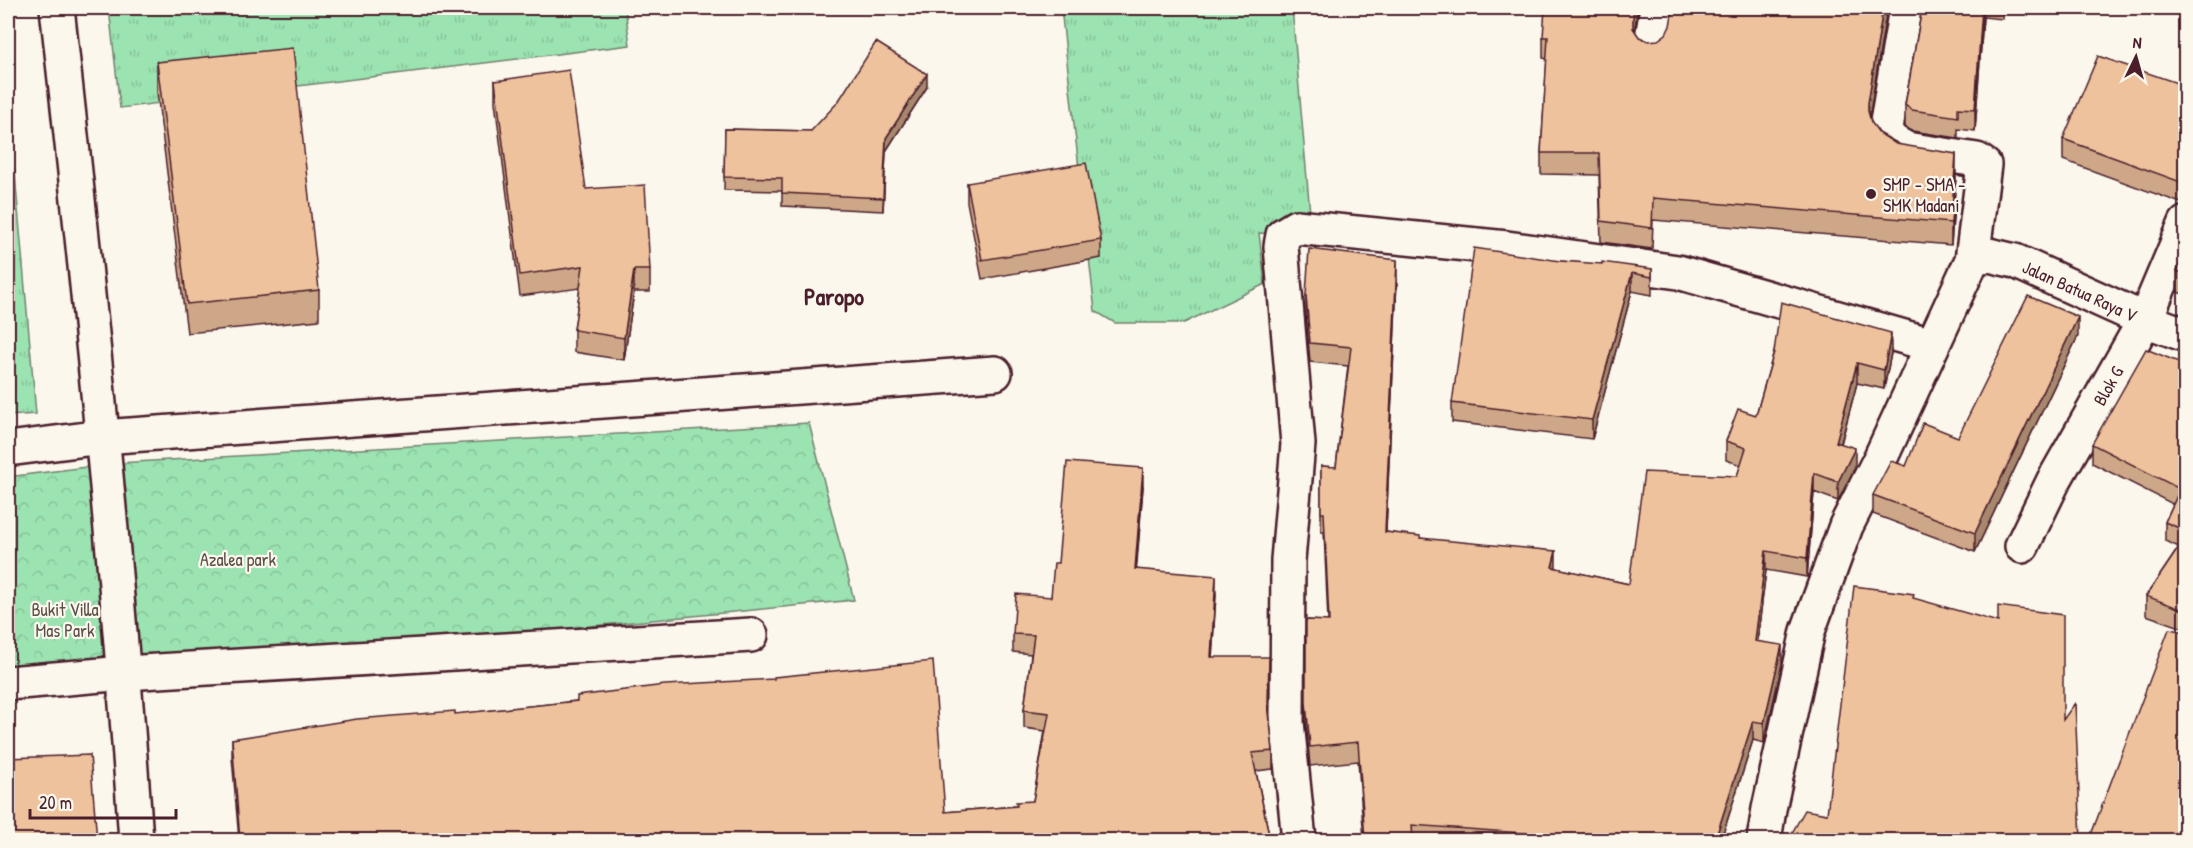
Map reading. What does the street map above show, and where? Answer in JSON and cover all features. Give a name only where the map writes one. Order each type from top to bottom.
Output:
[{"type":"street","points":[[57,8],[102,437],[124,673],[136,840]]},
{"type":"street","points":[[1651,44],[1658,8]]},
{"type":"street","points":[[1764,840],[1808,631],[1846,526],[1881,457],[1972,260],[1983,165],[1977,160],[1906,149],[1889,140],[1886,128],[1906,8]]},
{"type":"street","name":"Blok G","points":[[2022,546],[2053,482],[2145,320],[2186,223]]},
{"type":"street","points":[[1299,840],[1287,722],[1288,560],[1298,444],[1281,246],[1283,235],[1296,227],[1507,248],[1678,272],[1932,345]]},
{"type":"street","name":"Jalan Batua Raya V","points":[[1972,260],[1980,255],[1989,255],[2015,261],[2145,320],[2186,335]]},
{"type":"street","points":[[8,448],[102,437],[995,373]]},
{"type":"street","points":[[8,683],[124,673],[751,635]]},
{"type":"green space","points":[[109,8],[625,8],[630,45],[120,108]]},
{"type":"green space","points":[[1061,8],[1292,8],[1312,236],[1259,233],[1265,284],[1184,323],[1115,323],[1095,311]]},
{"type":"green space","points":[[8,94],[36,414],[8,416]]},
{"type":"green space","name":"Azalea park","points":[[809,423],[854,600],[8,684],[8,477],[118,463]]},
{"type":"building","points":[[1545,8],[1634,8],[1633,28],[1639,37],[1648,41],[1658,40],[1666,34],[1673,8],[1883,8],[1868,103],[1871,122],[1879,133],[1896,144],[1956,154],[1951,223],[1653,198],[1652,228],[1601,221],[1599,153],[1541,153],[1548,37],[1543,37]]},
{"type":"building","points":[[1922,8],[1982,8],[1975,109],[1958,108],[1958,117],[1912,110],[1905,105]]},
{"type":"building","points":[[876,42],[927,74],[886,138],[883,198],[782,193],[782,178],[724,177],[725,129],[811,131],[838,102]]},
{"type":"building","points":[[293,48],[319,290],[187,304],[157,62]]},
{"type":"building","points":[[2098,56],[2186,86],[2186,184],[2063,139]]},
{"type":"building","points":[[569,70],[586,189],[645,185],[650,270],[634,270],[624,338],[574,330],[583,266],[520,275],[495,81]]},
{"type":"building","points":[[1086,163],[1101,240],[982,260],[967,183]]},
{"type":"building","points":[[1474,248],[1560,261],[1602,264],[1602,262],[1652,269],[1652,277],[1632,273],[1592,420],[1452,403]]},
{"type":"building","points":[[1309,249],[1397,260],[1385,532],[1420,536],[1420,538],[1556,551],[1552,567],[1629,584],[1644,472],[1737,476],[1746,448],[1726,441],[1738,409],[1756,415],[1774,352],[1781,302],[1891,333],[1884,370],[1857,363],[1836,442],[1855,448],[1838,482],[1814,473],[1807,558],[1766,551],[1755,641],[1782,645],[1764,723],[1753,721],[1715,840],[1548,840],[1549,835],[1412,825],[1413,840],[1365,840],[1358,742],[1310,747],[1306,702],[1306,620],[1329,621],[1324,513],[1321,513],[1321,466],[1336,467],[1351,347],[1310,343],[1306,295]]},
{"type":"building","points":[[2186,252],[2186,274],[2177,271]]},
{"type":"building","points":[[2028,296],[2078,317],[1975,533],[1873,495],[1891,461],[1906,466],[1923,423],[1958,437]]},
{"type":"building","points":[[2146,349],[2186,365],[2186,531],[2165,522],[2180,489],[2092,444]]},
{"type":"building","points":[[1067,462],[1143,468],[1135,569],[1216,576],[1211,657],[1269,657],[1268,703],[1273,751],[1252,753],[1270,840],[240,840],[232,739],[357,719],[455,711],[455,714],[577,701],[577,696],[665,685],[774,679],[774,677],[933,661],[945,812],[1017,806],[1016,802],[1033,801],[1049,713],[1024,710],[1034,635],[1013,634],[1016,594],[1051,597],[1054,563],[1058,563]]},
{"type":"building","points":[[2186,537],[2186,611],[2146,596]]},
{"type":"building","points":[[1854,586],[1914,594],[1913,598],[1998,622],[1998,606],[2063,615],[2063,720],[2075,703],[2081,840],[1788,840],[1805,810],[1827,814]]},
{"type":"building","points":[[2169,629],[2186,632],[2186,680],[2181,686],[2186,687],[2186,840],[2089,840]]},
{"type":"building","points":[[90,755],[97,840],[8,840],[8,758]]},
{"type":"place","name":"SMP - SMA - SMK Madani","points":[[1871,194]]},
{"type":"district","name":"Paropo","points":[[834,296]]},
{"type":"park label","name":"Bukit Villa Mas Park","points":[[65,619]]}]
